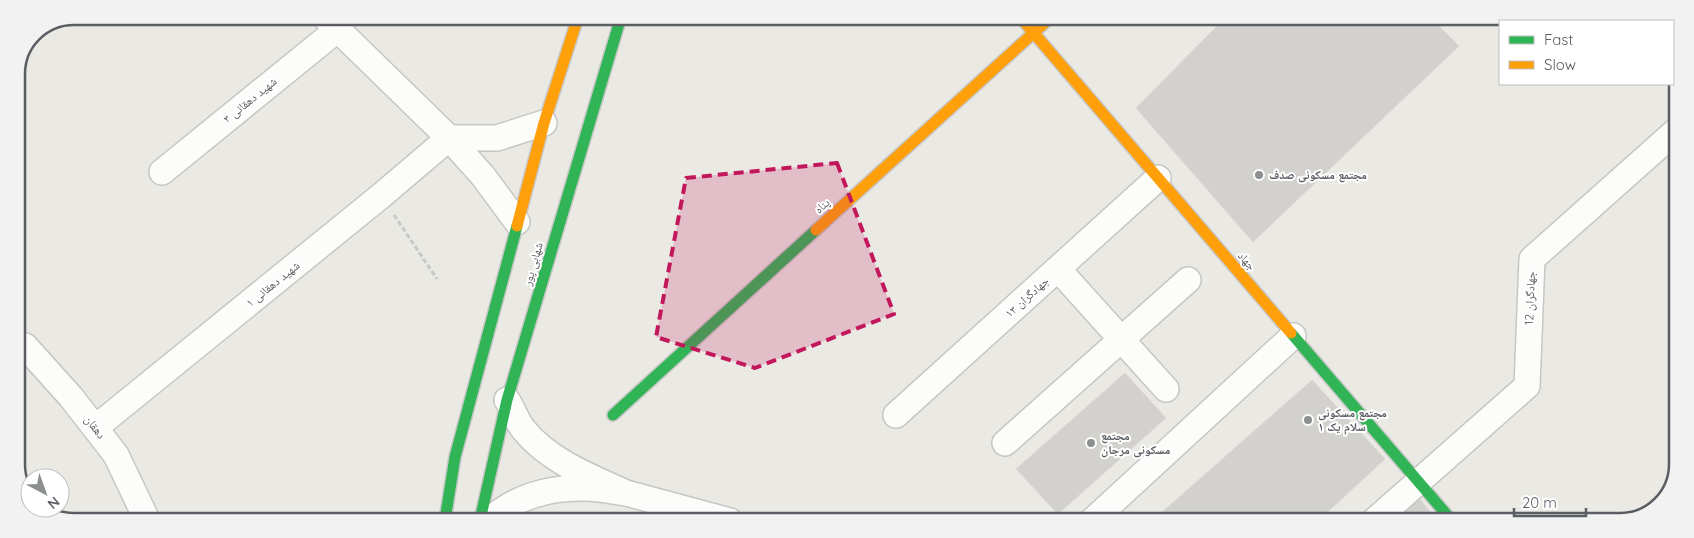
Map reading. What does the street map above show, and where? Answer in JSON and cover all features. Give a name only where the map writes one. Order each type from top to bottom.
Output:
[{"type":"street","name":"شهید دهقانی ۳","points":[[162,172],[329,25]]},
{"type":"street","points":[[333,25],[449,138],[484,176],[517,222]]},
{"type":"street","name":"شهابی پور","points":[[446,513],[455,457],[517,222],[544,123],[575,25]]},
{"type":"street","name":"شهابی پور","points":[[482,513],[508,400],[618,25]]},
{"type":"street","name":"جهاد","points":[[1026,25],[1445,513]]},
{"type":"street","name":"پناه","points":[[613,415],[1042,25]]},
{"type":"street","points":[[449,138],[497,138],[544,123]]},
{"type":"street","name":"جهادگران 12","points":[[1383,513],[1526,386],[1532,259],[1669,137]]},
{"type":"street","name":"شهید دهقانی ۱","points":[[95,428],[382,195],[449,138]]},
{"type":"street","name":"جهادگران ۱۳","points":[[896,415],[1158,178]]},
{"type":"street","points":[[1058,269],[1166,389]]},
{"type":"street","points":[[1005,443],[1188,280]]},
{"type":"street","points":[[1101,513],[1293,336]]},
{"type":"street","name":"دهقان","points":[[25,346],[71,397],[116,455],[144,513]]},
{"type":"street","points":[[508,400],[523,429],[542,449],[589,476],[626,493]]},
{"type":"street","points":[[498,513],[528,496],[550,491],[583,488],[626,493],[700,513]]},
{"type":"path","points":[[382,195],[436,279]]},
{"type":"highlighted area","points":[[837,163],[894,314],[755,368],[656,337],[686,178]]},
{"type":"building","name":"مجتمع مسکونی صدف","points":[[1218,25],[1438,25],[1459,46],[1253,242],[1136,108]]},
{"type":"building","name":"مجتمع مسکونی مرجان","points":[[1125,373],[1166,418],[1059,513],[1016,469]]},
{"type":"building","name":"مجتمع مسکونی سلام یک ۱","points":[[1312,380],[1385,459],[1327,513],[1161,513]]},
{"type":"building","points":[[1417,496],[1431,513],[1398,513]]},
{"type":"traffic: fast","points":[[482,513],[507,400],[619,25]]},
{"type":"traffic: fast","points":[[446,513],[455,457],[517,226]]},
{"type":"traffic: fast","points":[[613,415],[816,230]]},
{"type":"traffic: fast","points":[[1291,333],[1445,513]]},
{"type":"traffic: slow","points":[[517,226],[544,123],[575,25]]},
{"type":"traffic: slow","points":[[1027,25],[1291,333]]},
{"type":"traffic: slow","points":[[816,230],[1042,25]]},
{"type":"place","name":"مجتمع مسکونی صدف","points":[[1259,175]]},
{"type":"place","name":"مجتمع مسکونی سلام یک ۱","points":[[1308,420]]},
{"type":"place","name":"مجتمع مسکونی مرجان","points":[[1091,443]]}]
